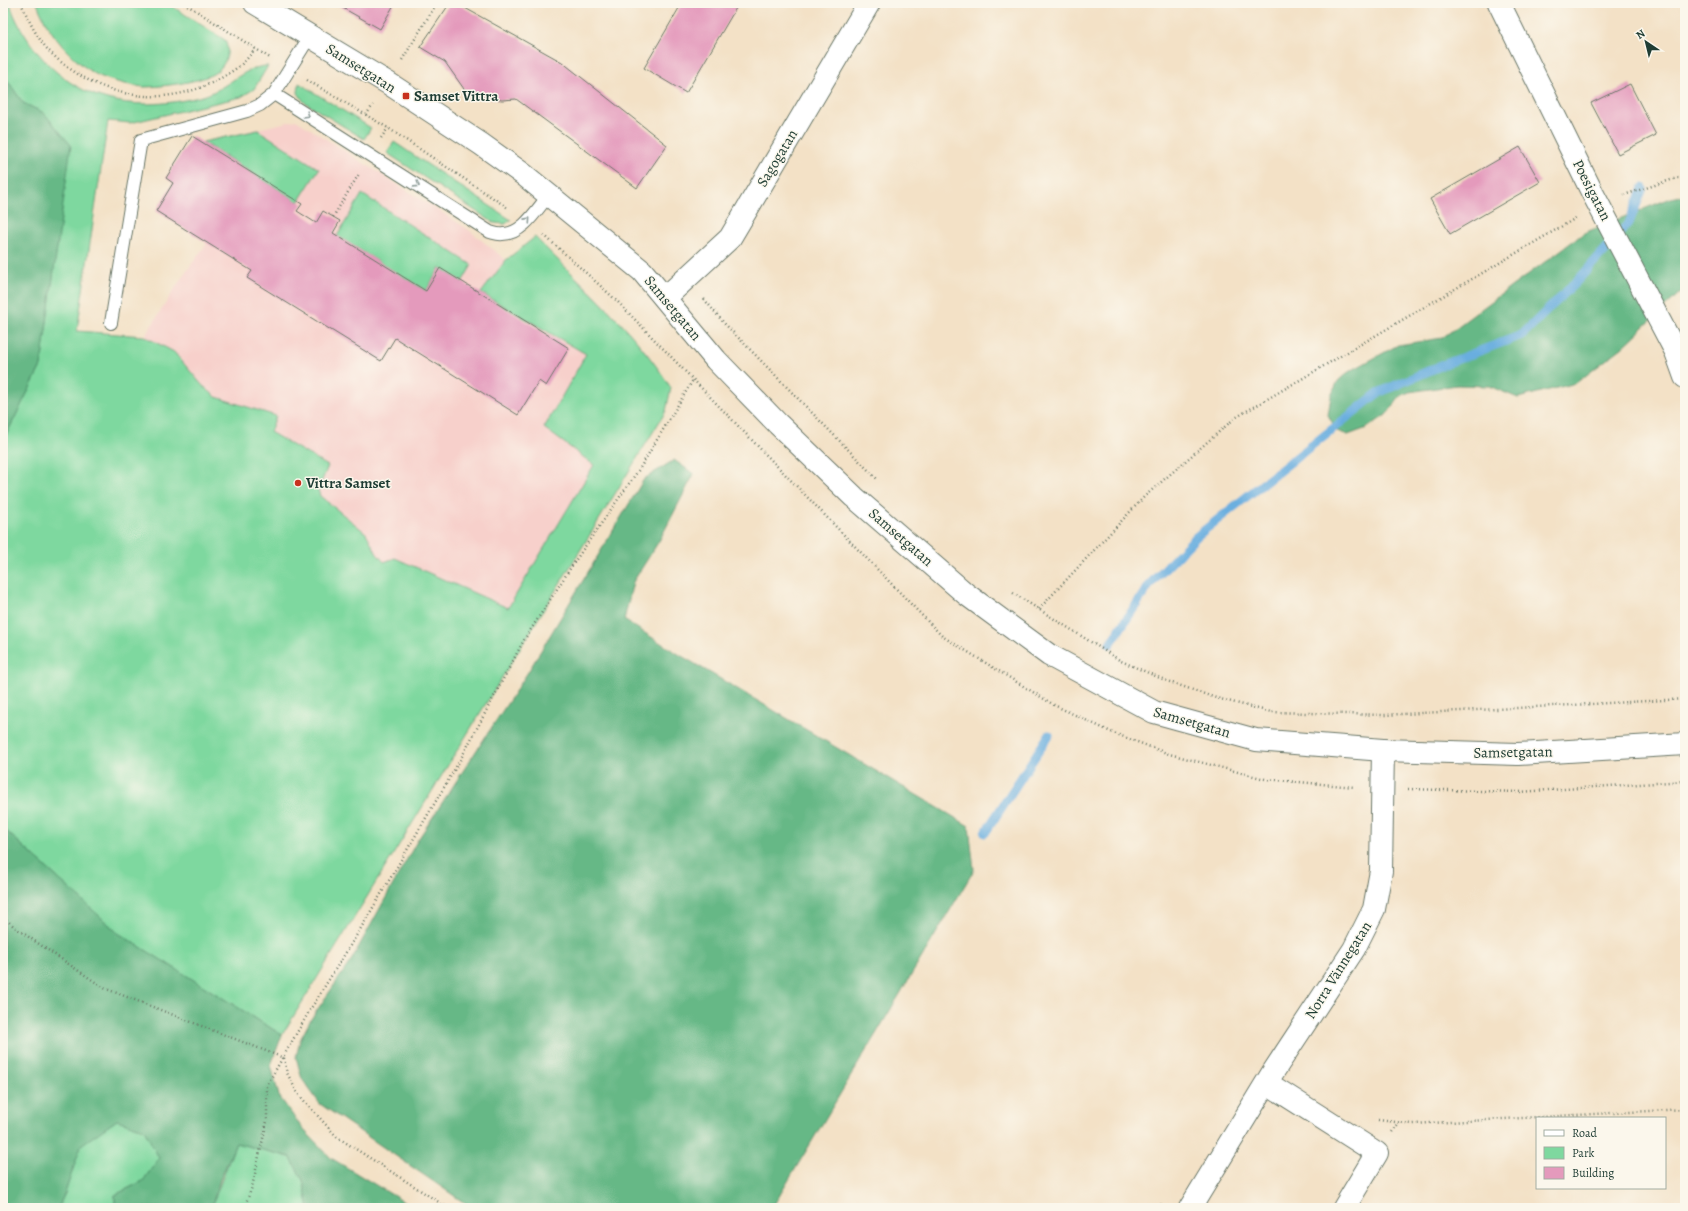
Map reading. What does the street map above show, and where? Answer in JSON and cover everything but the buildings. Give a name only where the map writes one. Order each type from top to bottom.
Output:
[{"type":"street","name":"Samsetgatan","points":[[255,3],[388,83],[481,144],[549,195],[642,270],[716,360],[778,424],[854,497],[966,594],[1048,655],[1154,712],[1256,740],[1383,750],[1518,754],[1685,744]]},
{"type":"street","name":"Sagogatan","points":[[665,298],[730,238],[869,3]]},
{"type":"street","name":"Poesigatan","points":[[1499,3],[1599,204],[1676,352],[1685,378]]},
{"type":"street","name":"Norra Vännegatan","points":[[1190,1208],[1267,1083],[1354,949],[1374,909],[1381,871],[1383,750]]},
{"type":"street","points":[[1267,1083],[1377,1153],[1344,1208]]},
{"type":"lane","points":[[111,323],[142,140],[247,111],[260,105],[274,94],[310,36]]},
{"type":"lane","points":[[274,94],[490,232],[503,234],[515,232],[527,221],[549,195]]},
{"type":"path","points":[[21,3],[32,27],[52,54],[80,76],[98,86],[118,93],[139,97],[180,94],[212,83],[239,66],[255,49]]},
{"type":"path","points":[[1039,609],[1144,497],[1235,418],[1599,204],[1643,188],[1677,178],[1685,178]]},
{"type":"path","points":[[686,279],[724,323],[884,486]]},
{"type":"path","points":[[244,1208],[252,1187],[267,1121],[267,1085],[284,1058],[310,1010],[358,933],[459,762],[524,640],[577,558],[640,468],[693,381],[716,360]]},
{"type":"path","points":[[1007,589],[1121,661],[1216,698],[1271,712],[1384,715],[1685,699]]},
{"type":"path","points":[[3,917],[17,929],[104,988],[284,1058]]},
{"type":"path","points":[[284,1058],[287,1073],[298,1094],[337,1137],[448,1208]]},
{"type":"path","points":[[1540,1117],[1685,1109]]},
{"type":"path","points":[[1371,1120],[1413,1124],[1536,1117]]},
{"type":"path","points":[[1159,1208],[1163,1201]]},
{"type":"shaded area","name":"Vittra Samset","points":[[296,120],[469,230],[506,260],[535,237],[600,300],[650,356],[594,465],[360,854],[74,331],[145,336],[181,279],[207,243],[156,211],[173,183],[166,178],[192,136],[203,142]]},
{"type":"green space","points":[[3,3],[10,3],[14,15],[24,33],[34,48],[51,67],[70,82],[89,93],[110,100],[155,104],[203,96],[212,93],[251,70],[268,66],[254,89],[241,97],[130,123],[108,121],[77,331],[144,336],[174,352],[202,385],[216,397],[276,416],[270,432],[328,466],[318,490],[320,496],[366,533],[377,554],[384,562],[395,558],[508,608],[594,465],[544,428],[586,354],[481,293],[506,260],[535,237],[625,327],[657,367],[671,388],[666,411],[282,1035],[118,933],[3,828],[3,441],[41,366],[66,179],[44,113],[23,103],[3,74]]},
{"type":"green space","points":[[37,3],[167,3],[225,40],[227,45],[226,59],[221,68],[213,74],[189,82],[144,87],[115,82],[94,73],[81,64],[65,49],[51,31]]},
{"type":"green space","points":[[3,74],[23,103],[44,113],[71,145],[41,366],[3,441]]},
{"type":"green space","points":[[299,83],[371,128],[364,139],[304,102],[298,93]]},
{"type":"green space","points":[[258,130],[319,169],[298,202],[203,142]]},
{"type":"green space","points":[[394,142],[511,220],[505,224],[494,223],[387,153]]},
{"type":"green space","points":[[362,194],[472,265],[462,282],[440,268],[426,291],[337,236]]},
{"type":"green space","points":[[1685,195],[1685,288],[1623,347],[1576,383],[1518,398],[1489,386],[1457,385],[1409,392],[1401,396],[1386,415],[1367,428],[1348,435],[1337,431],[1328,415],[1331,396],[1338,381],[1347,373],[1398,345],[1442,338],[1584,233],[1671,198]]},
{"type":"green space","points":[[674,460],[694,474],[659,541],[633,582],[624,620],[680,655],[969,826],[974,870],[772,1208],[472,1208],[320,1104],[302,1079],[296,1057],[300,1040],[311,1019],[352,959],[417,841],[528,672],[644,479]]},
{"type":"green space","points":[[3,828],[118,933],[282,1035],[271,1065],[279,1096],[302,1128],[331,1158],[414,1208],[309,1208],[303,1180],[290,1157],[236,1143],[220,1180],[211,1208],[115,1208],[115,1195],[143,1181],[159,1158],[144,1129],[117,1120],[81,1145],[65,1193],[58,1208],[3,1208]]},
{"type":"green space","points":[[117,1120],[144,1129],[159,1158],[143,1181],[115,1195],[115,1208],[58,1208],[65,1193],[81,1144]]},
{"type":"green space","points":[[236,1143],[290,1157],[303,1180],[309,1208],[211,1208]]},
{"type":"waterway","points":[[1110,644],[1150,584],[1197,536],[1378,393],[1440,366],[1522,335],[1578,280],[1629,223],[1643,188]]},
{"type":"waterway","points":[[985,833],[1049,735]]},
{"type":"place","name":"Samset Vittra","points":[[406,96]]},
{"type":"place","name":"Vittra Samset","points":[[298,483]]}]
